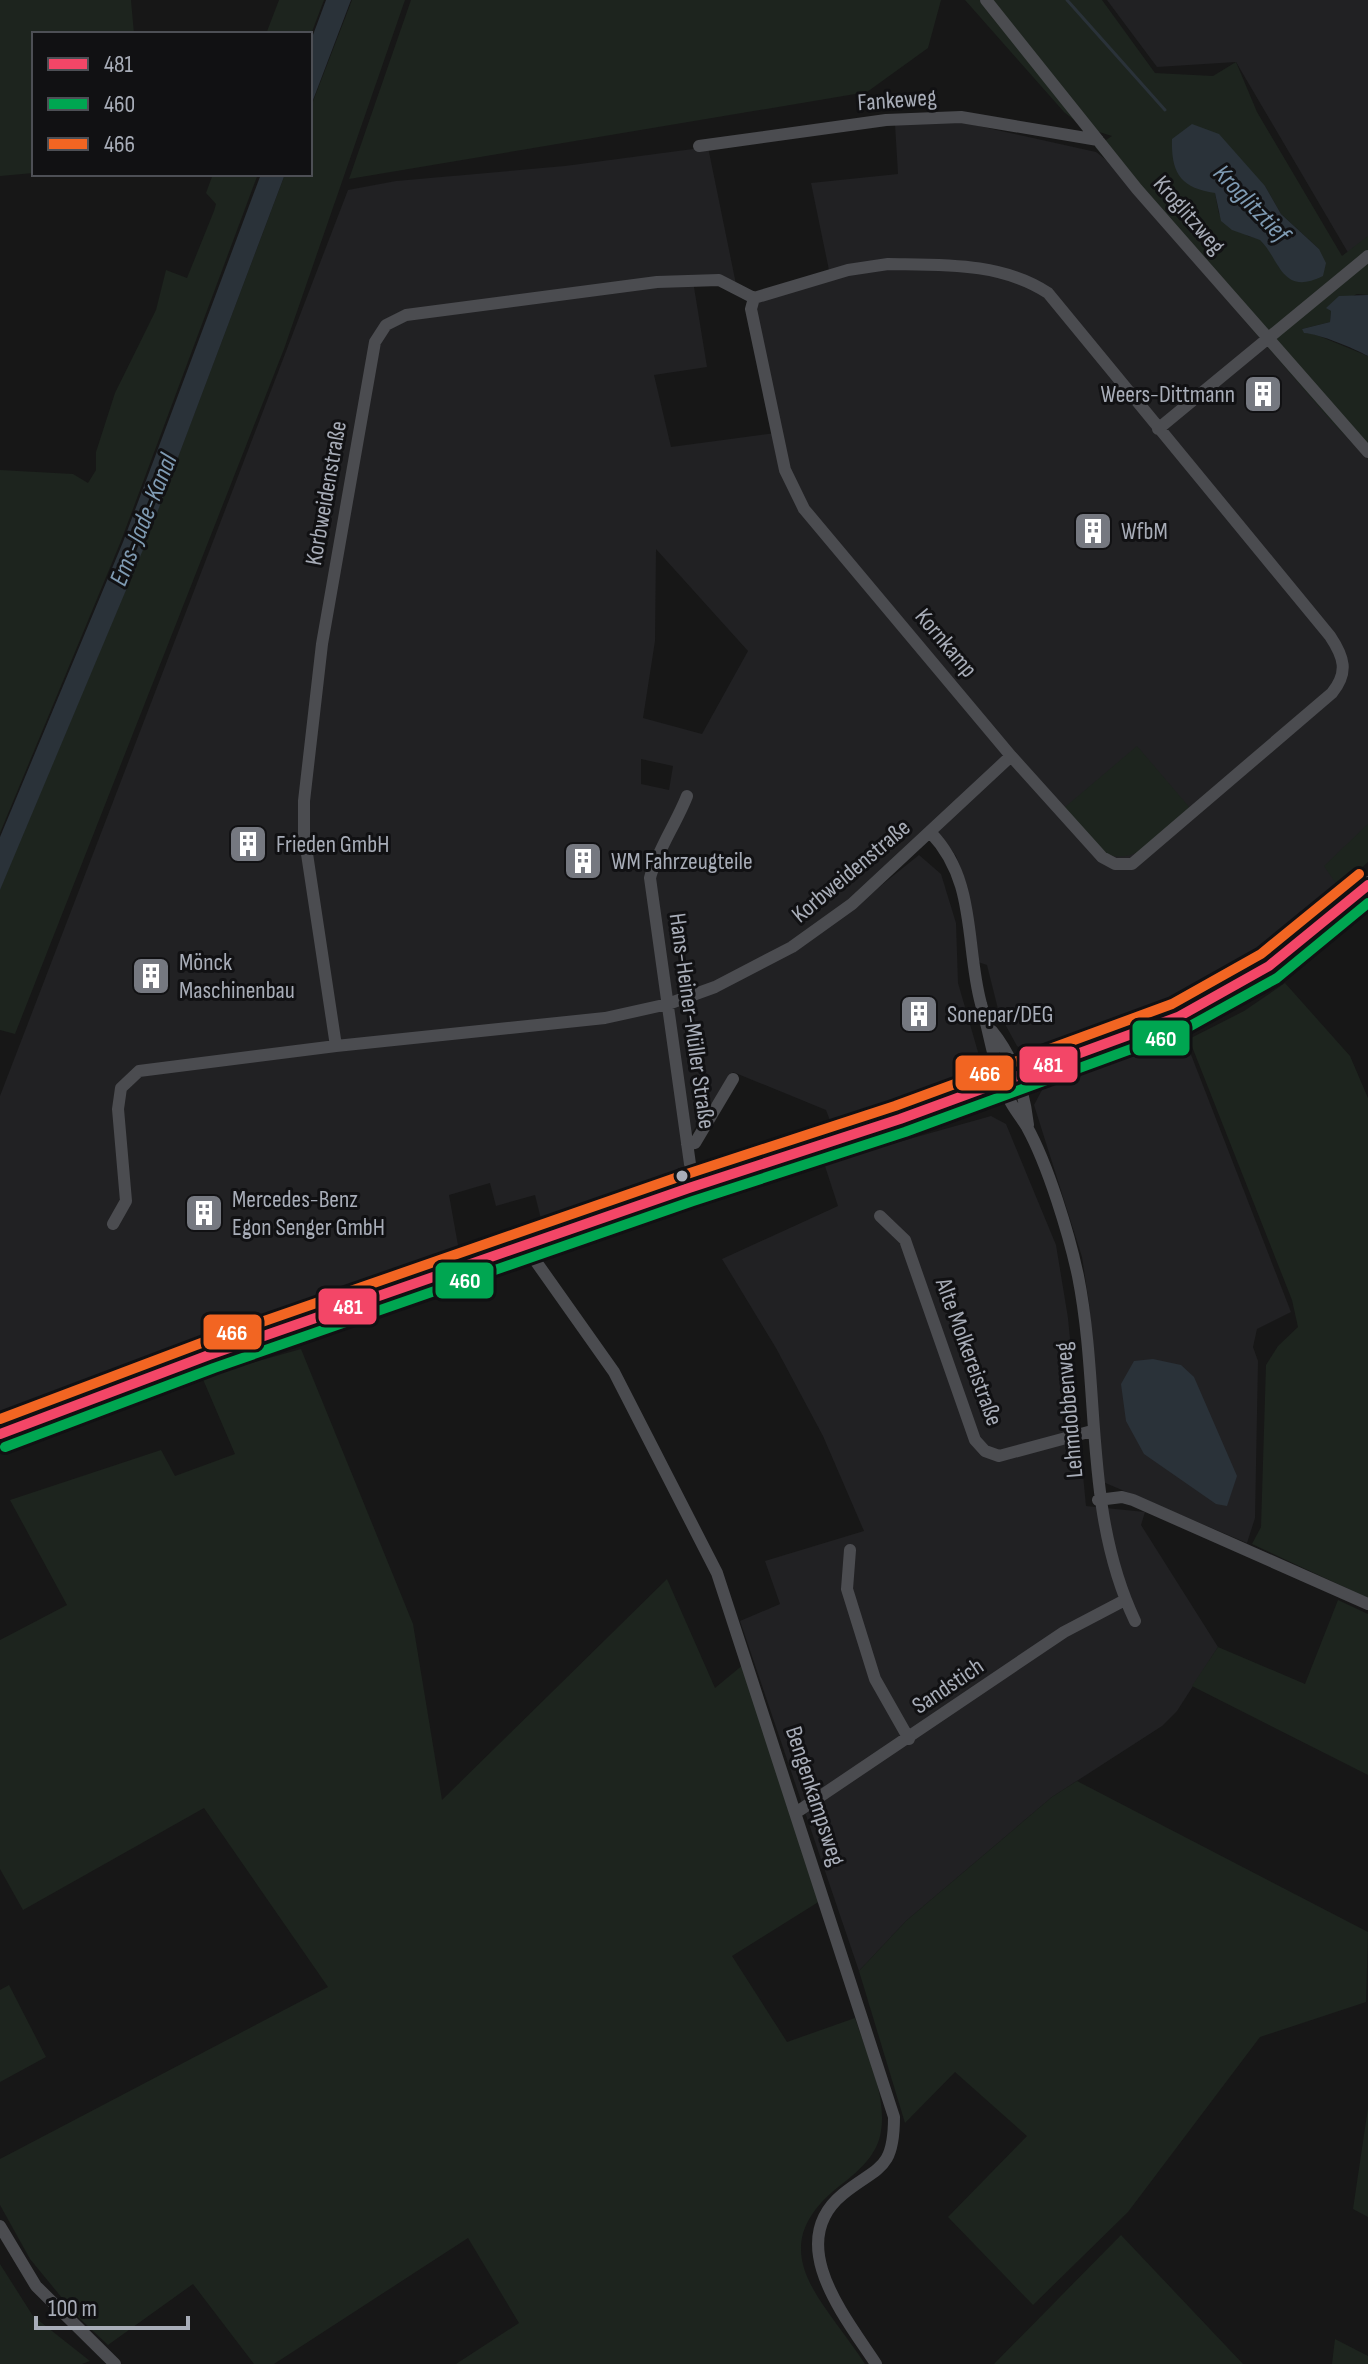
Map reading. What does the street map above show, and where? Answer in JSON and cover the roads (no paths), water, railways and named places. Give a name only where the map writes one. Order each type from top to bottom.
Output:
[{"type":"main road","points":[[0,1434],[167,1370],[900,1119],[1178,1017],[1222,996],[1291,950],[1368,885]]},
{"type":"street","name":"Kroglitzweg","points":[[986,0],[1098,140],[1368,452]]},
{"type":"street","name":"Fankeweg","points":[[699,146],[886,120],[961,117],[1098,140]]},
{"type":"street","points":[[1158,429],[1368,256]]},
{"type":"street","name":"Kornkamp","points":[[888,264],[956,266],[1014,275],[1048,293],[1330,636],[1344,660],[1341,682],[1147,854],[1129,864],[1115,864],[1102,857],[1011,756],[804,509],[793,490],[776,433],[751,309],[754,298],[848,270],[888,264]]},
{"type":"street","name":"Korbweidenstraße","points":[[336,1046],[304,834],[304,801],[322,644],[375,342],[386,325],[406,315],[614,286],[719,280],[754,298]]},
{"type":"street","name":"Korbweidenstraße","points":[[113,1224],[126,1201],[118,1109],[121,1088],[128,1078],[139,1071],[159,1066],[605,1018],[668,1004],[715,987],[792,947],[852,904],[1011,756]]},
{"type":"street","name":"Hans-Heiner-Müller Straße","points":[[687,796],[672,834],[653,863],[650,878],[690,1164]]},
{"type":"street","name":"Korbweidenstraße","points":[[931,833],[947,851],[965,896],[977,982],[990,1029],[1009,1077]]},
{"type":"street","name":"Lehmdobbenweg","points":[[1009,1077],[1067,1233],[1078,1276],[1098,1500],[1122,1497],[1133,1500],[1368,1604]]},
{"type":"street","points":[[687,1144],[695,1143],[733,1079]]},
{"type":"street","name":"Alte Molkereistraße","points":[[880,1216],[905,1240],[975,1440],[985,1451],[1008,1454],[1092,1431]]},
{"type":"street","name":"Bengenkampsweg","points":[[528,1245],[532,1256],[614,1372],[697,1531],[729,1607],[894,2117],[894,2138],[888,2157],[869,2179],[843,2194],[831,2207],[820,2228],[818,2255],[830,2294],[876,2364]]},
{"type":"street","points":[[1098,1500],[1125,1600],[1135,1621]]},
{"type":"street","points":[[850,1550],[847,1589],[881,1692],[909,1739]]},
{"type":"street","name":"Sandstich","points":[[797,1812],[1064,1632],[1125,1600]]},
{"type":"street","points":[[0,2226],[36,2286],[115,2364]]},
{"type":"water","points":[[326,0],[351,0],[312,103],[312,38]]},
{"type":"water","points":[[1192,124],[1219,134],[1265,186],[1281,214],[1319,249],[1326,263],[1323,276],[1298,282],[1290,279],[1260,240],[1232,230],[1221,221],[1215,193],[1194,187],[1180,177],[1174,162],[1172,139]]},
{"type":"water","name":"Ems-Jade-Kanal","points":[[260,176],[284,176],[145,545],[0,890],[0,837],[123,542]]},
{"type":"water","points":[[1368,295],[1368,356],[1345,345],[1304,333],[1302,329],[1330,322],[1331,311],[1326,308],[1339,296]]},
{"type":"water","points":[[1153,1359],[1181,1365],[1194,1377],[1237,1476],[1227,1506],[1216,1504],[1144,1454],[1126,1421],[1121,1384],[1134,1361]]},
{"type":"waterway","name":"Kroglitztief","points":[[1067,0],[1165,110]]},
{"type":"place","name":"Weers-Dittmann","points":[[1263,394]]},
{"type":"place","name":"WfbM","points":[[1093,531]]},
{"type":"place","name":"Frieden GmbH","points":[[248,844]]},
{"type":"place","name":"WM Fahrzeugteile","points":[[583,861]]},
{"type":"place","name":"Mönck Maschinenbau","points":[[151,976]]},
{"type":"place","name":"Sonepar/DEG","points":[[919,1014]]},
{"type":"place","name":"Mercedes-Benz Egon Senger GmbH","points":[[204,1213]]}]
